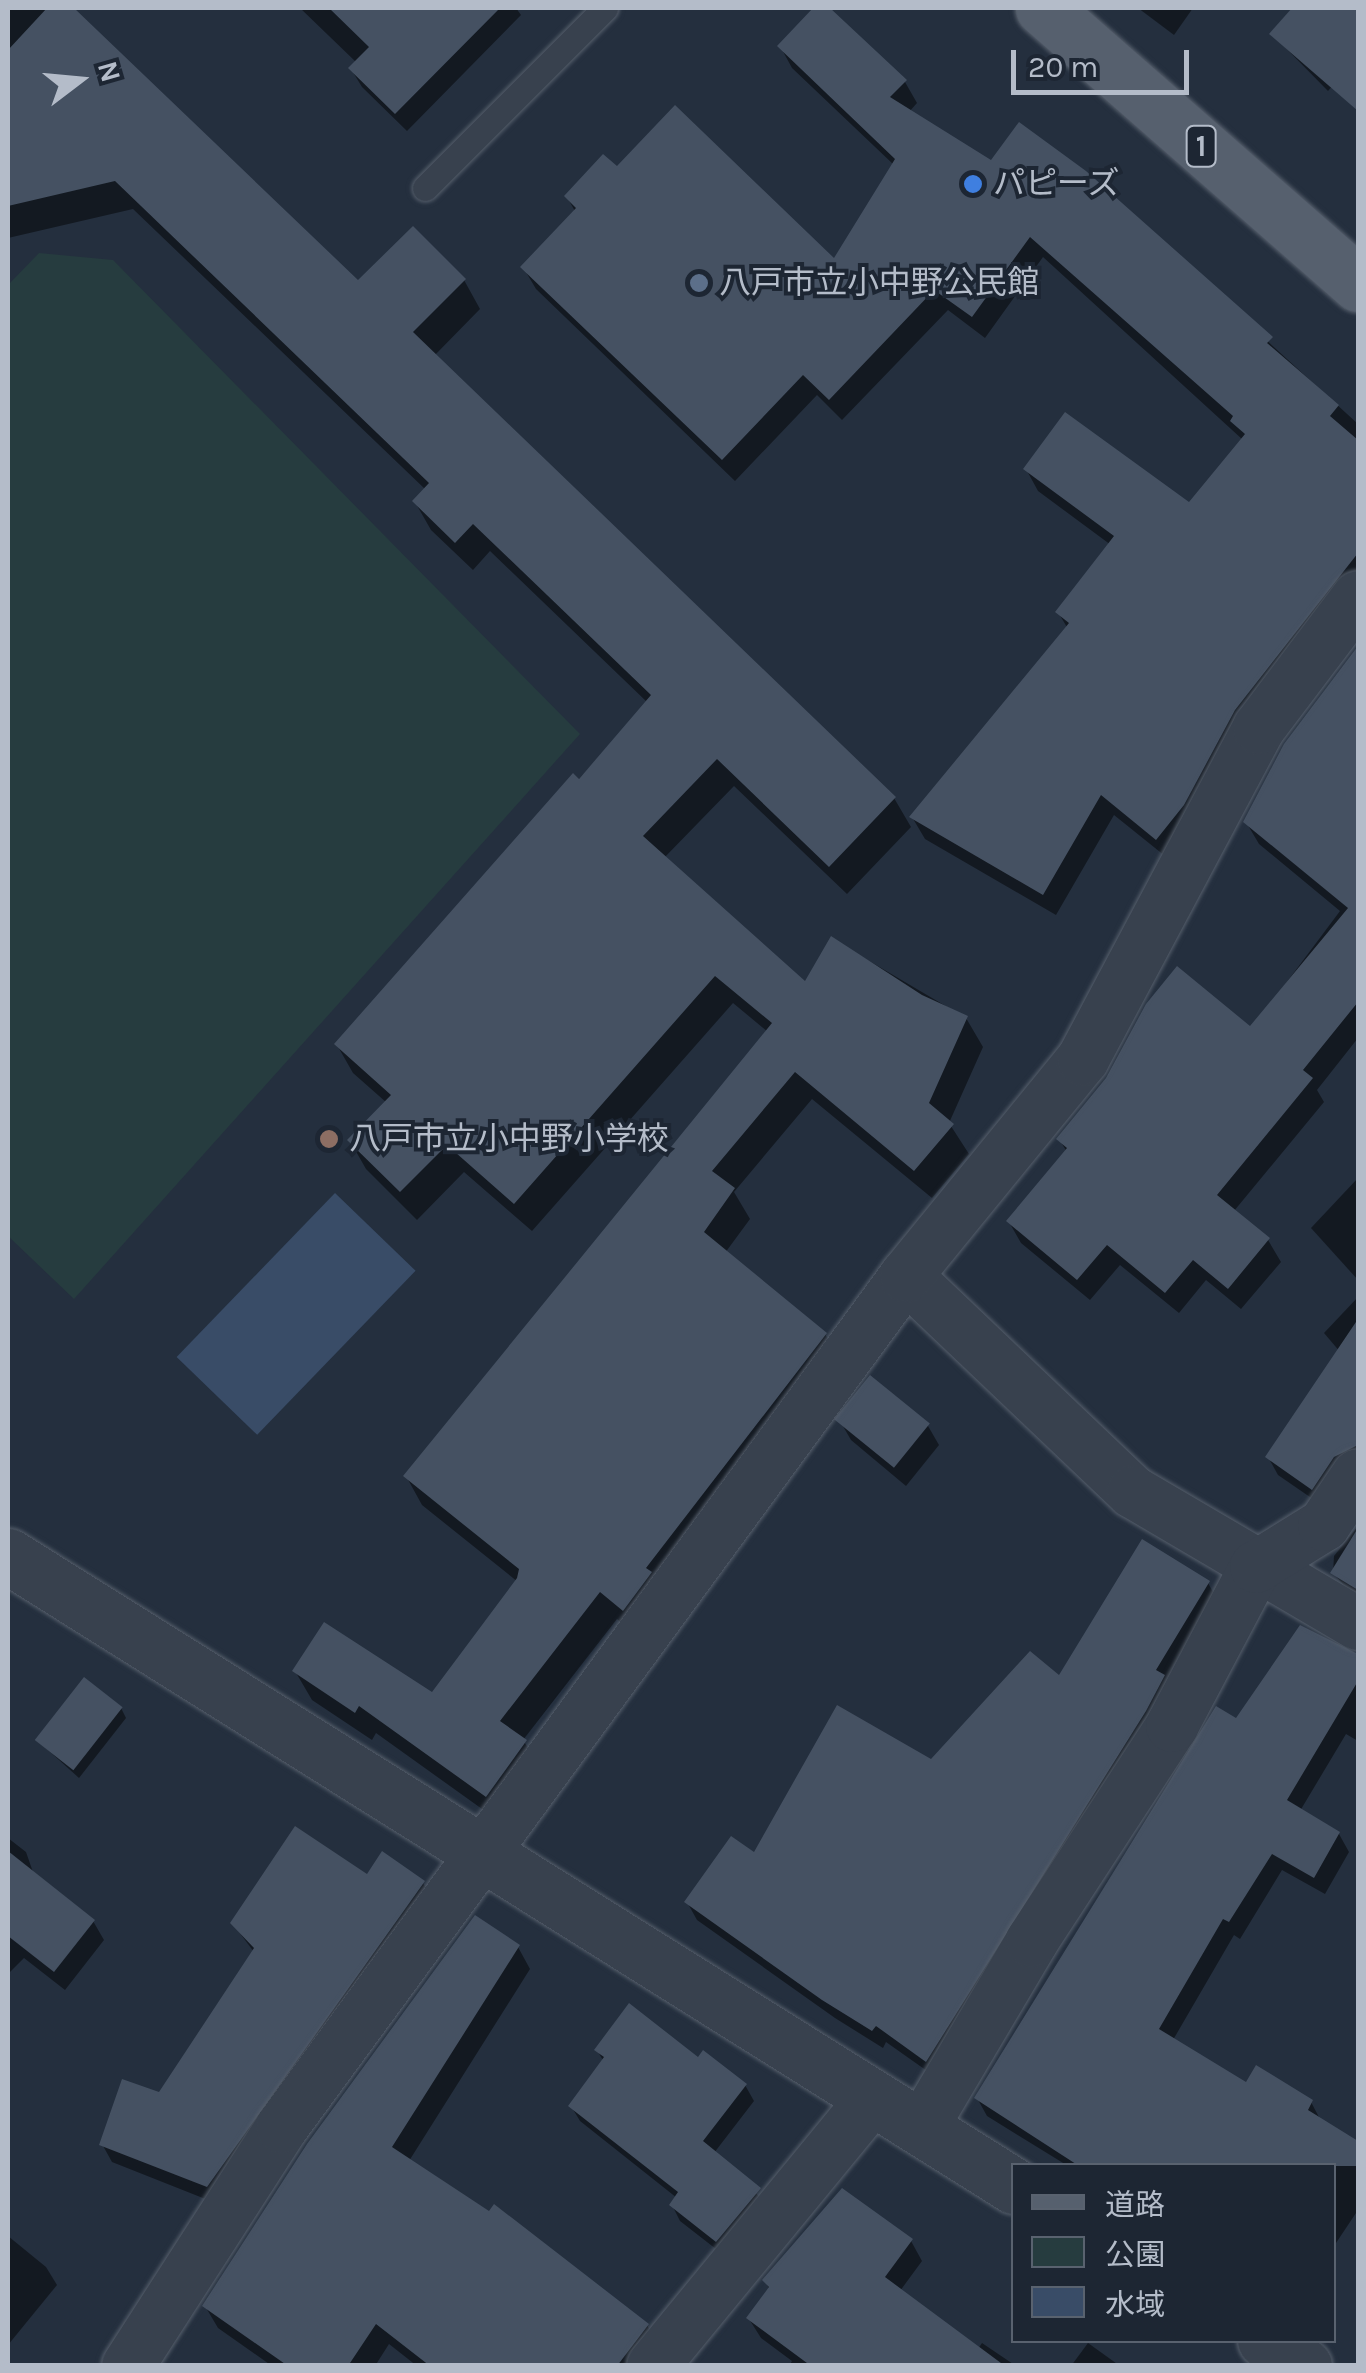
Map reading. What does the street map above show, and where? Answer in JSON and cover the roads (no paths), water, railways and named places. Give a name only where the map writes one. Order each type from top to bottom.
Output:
[{"type":"main road","name":"1","points":[[1066,15],[1358,284]]},
{"type":"street","points":[[128,2366],[282,2126],[484,1858],[906,1276],[1082,1059],[1259,728],[1358,597]]},
{"type":"street","points":[[906,1276],[1133,1492],[1358,1624]]},
{"type":"street","points":[[922,2129],[1032,1940],[1172,1726],[1256,1567],[1324,1525],[1358,1475]]},
{"type":"street","points":[[8,1556],[484,1858],[1011,2184]]},
{"type":"street","points":[[653,2366],[872,2099]]},
{"type":"lane","points":[[425,188],[605,8]]},
{"type":"water","points":[[335,1193],[416,1271],[257,1435],[177,1357]]},
{"type":"place","name":"パピーズ","points":[[973,184]]},
{"type":"place","name":"八戸市立小中野公民館","points":[[699,283]]},
{"type":"place","name":"八戸市立小中野小学校","points":[[329,1139]]}]
